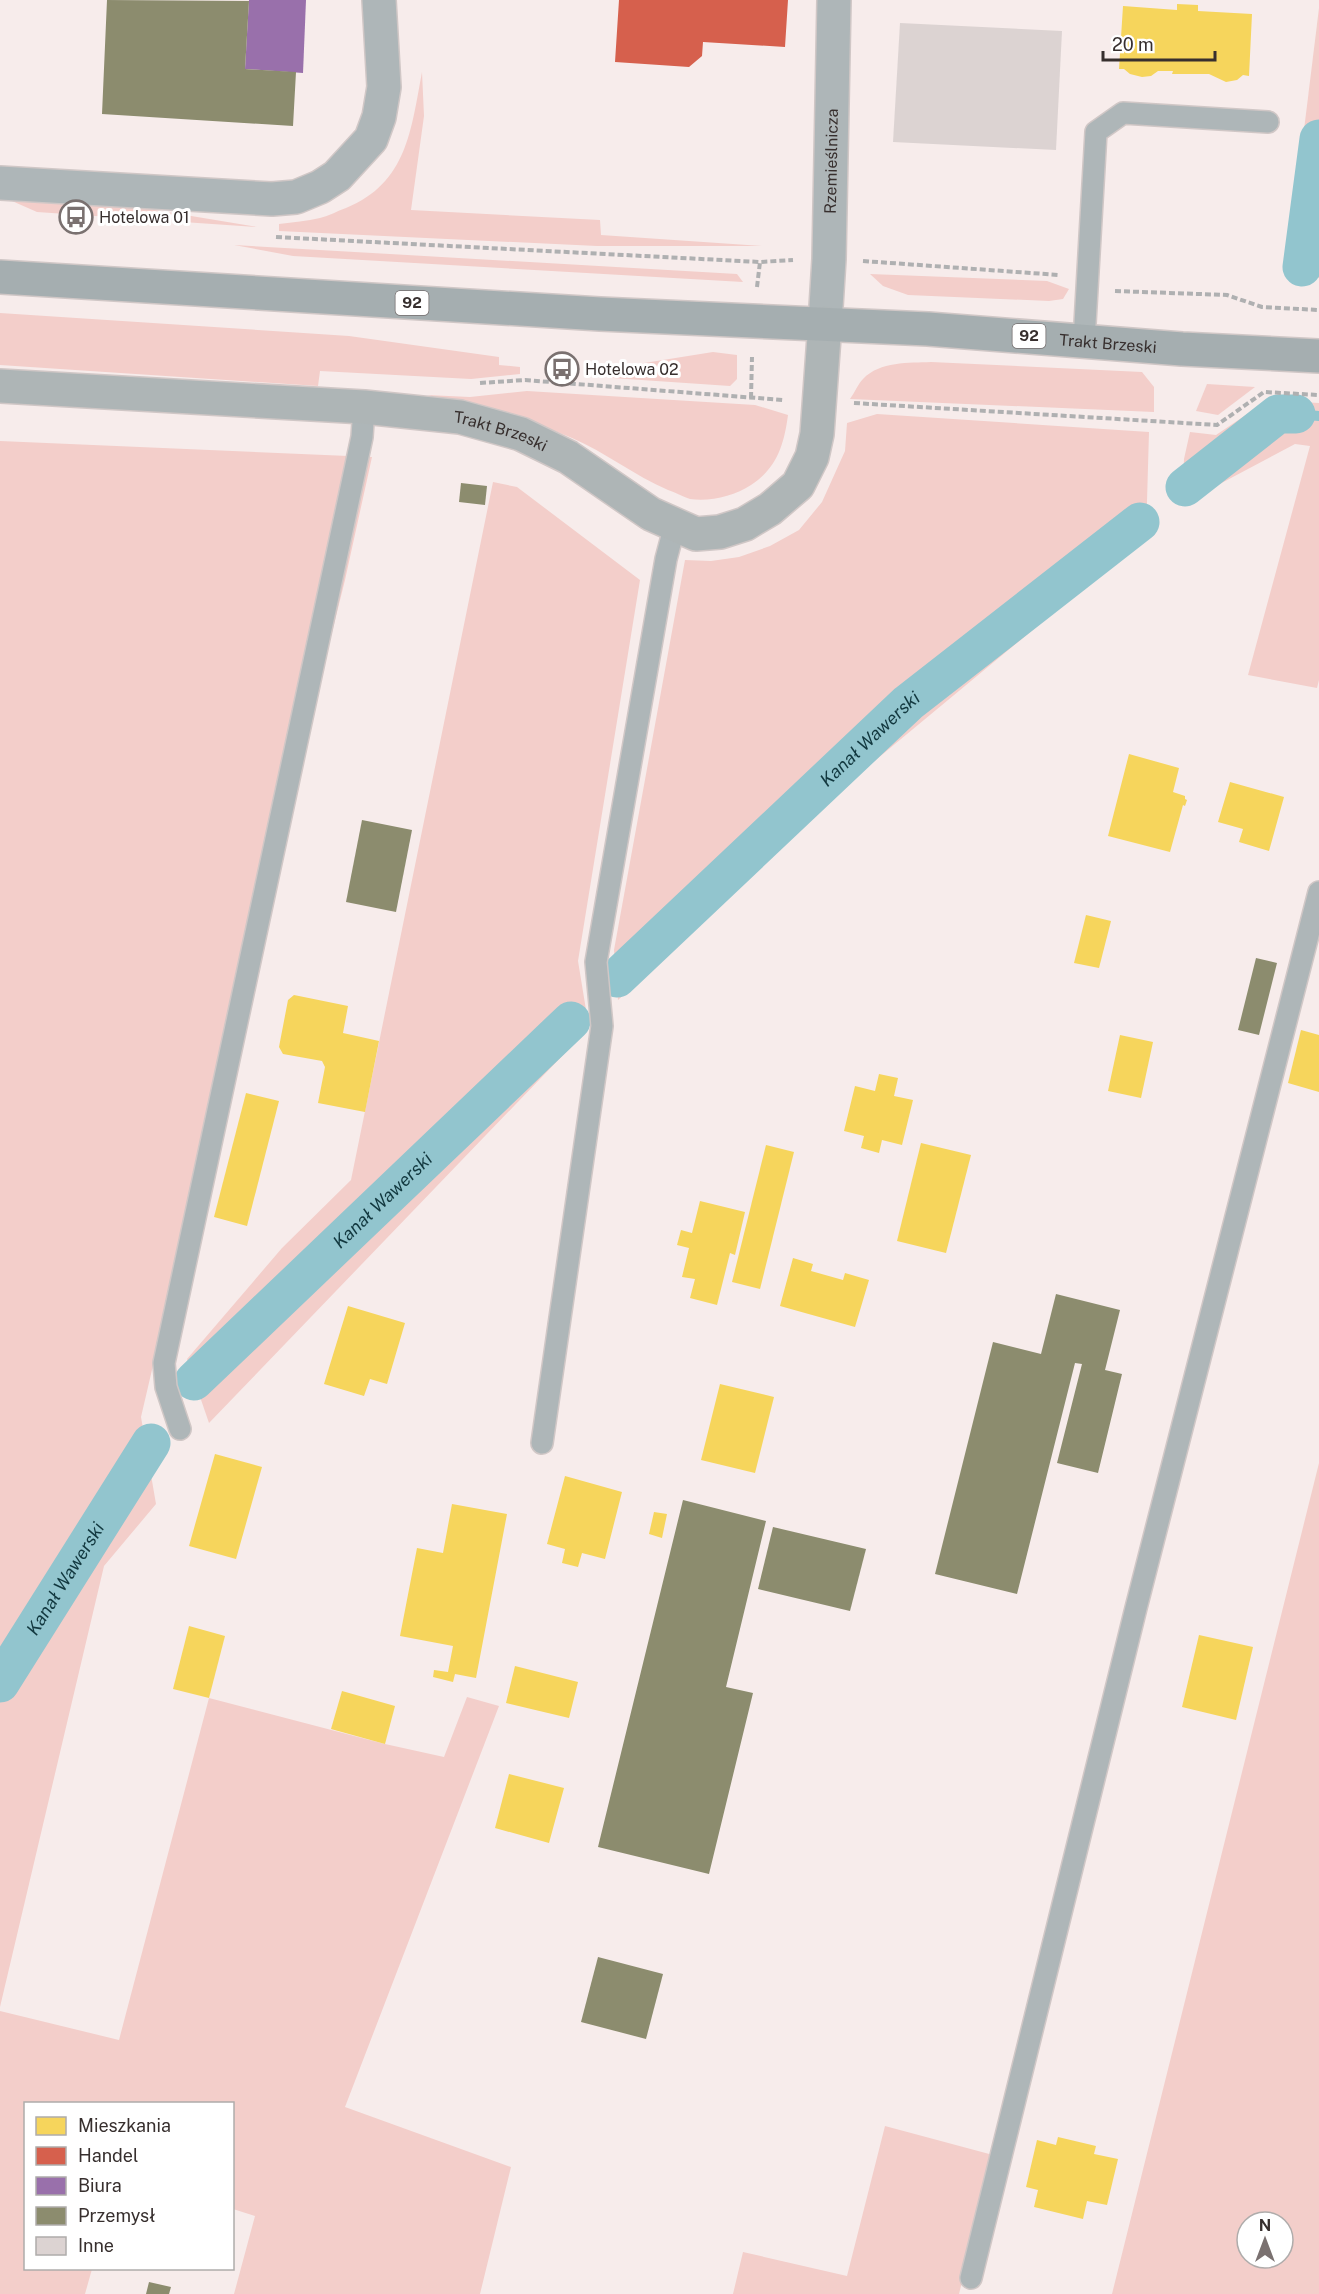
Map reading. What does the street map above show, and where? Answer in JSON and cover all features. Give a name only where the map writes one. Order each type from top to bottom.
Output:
[{"type":"main road","name":"Trakt Brzeski","points":[[0,277],[600,314],[825,323],[1084,340],[1182,349],[1319,356]]},
{"type":"street","points":[[0,183],[272,199],[296,197],[320,188],[337,176],[371,139],[379,117],[384,87],[379,0]]},
{"type":"street","name":"Rzemieślnicza","points":[[825,323],[829,259],[834,0]]},
{"type":"street","name":"Trakt Brzeski","points":[[0,386],[364,407],[460,417],[521,434],[568,457],[651,514],[696,534],[720,532],[745,524],[770,509],[798,485],[813,457],[820,402],[825,323]]},
{"type":"lane","points":[[1084,340],[1096,132],[1123,113],[1268,122]]},
{"type":"lane","points":[[180,1430],[166,1387],[166,1355],[362,437],[364,407]]},
{"type":"lane","points":[[542,1443],[602,1026],[596,962],[666,559],[675,525]]},
{"type":"lane","points":[[971,2278],[1136,1608],[1319,892]]},
{"type":"path","points":[[270,237],[397,244]]},
{"type":"path","points":[[605,387],[751,398]]},
{"type":"path","points":[[820,402],[904,405],[1217,425],[1264,392],[1319,395]]},
{"type":"shaded area","points":[[1319,8],[1319,278],[1286,276]]},
{"type":"shaded area","points":[[422,72],[424,116],[411,210],[600,220],[601,235],[762,246],[597,246],[279,231],[279,224],[320,218],[346,208],[366,197],[382,184],[394,169],[403,152],[414,114]]},
{"type":"shaded area","points":[[12,201],[149,209],[257,227],[37,212]]},
{"type":"shaded area","points":[[234,245],[737,274],[743,282],[293,256]]},
{"type":"shaded area","points":[[870,274],[1047,281],[1069,289],[1063,299],[1049,301],[908,295],[883,286]]},
{"type":"shaded area","points":[[0,313],[349,336],[499,357],[499,365],[520,367],[520,374],[471,379],[320,371],[318,386],[0,365]]},
{"type":"shaded area","points":[[713,352],[737,355],[737,379],[730,386],[612,378],[612,364],[638,364]]},
{"type":"shaded area","points":[[931,362],[1142,372],[1154,387],[1154,412],[850,399],[863,379],[878,369],[895,364]]},
{"type":"shaded area","points":[[1207,384],[1255,387],[1218,415],[1196,411]]},
{"type":"shaded area","points":[[527,391],[755,405],[788,415],[778,455],[760,478],[730,495],[698,500],[687,498],[656,484],[584,444],[536,424],[427,395],[470,397]]},
{"type":"shaded area","points":[[1268,400],[1319,403],[1319,680],[1317,688],[1248,675],[1310,446],[1295,444],[1182,504],[1184,459],[1190,432],[1216,435]]},
{"type":"shaded area","points":[[877,414],[1149,432],[1146,536],[860,773],[618,1000],[614,950],[685,560],[711,561],[739,557],[770,546],[799,530],[822,502],[845,451],[847,423]]},
{"type":"shaded area","points":[[0,441],[372,457],[345,580],[203,1151],[141,1417],[156,1504],[104,1566],[0,2007]]},
{"type":"shaded area","points":[[493,482],[517,487],[640,580],[578,961],[589,1028],[209,1423],[187,1359],[282,1248],[351,1180]]},
{"type":"shaded area","points":[[1319,1463],[1319,2294],[1112,2294]]},
{"type":"shaded area","points":[[467,1697],[499,1706],[345,2107],[511,2167],[480,2294],[234,2294],[255,2216],[234,2209],[234,2102],[24,2102],[24,2270],[92,2270],[85,2294],[0,2294],[0,2011],[119,2040],[209,1698],[444,1757]]},
{"type":"shaded area","points":[[885,2126],[993,2155],[959,2294],[733,2294],[743,2252],[847,2276]]},
{"type":"building: Mieszkania","points":[[1177,4],[1198,5],[1198,11],[1252,14],[1249,76],[1243,75],[1237,80],[1226,82],[1209,74],[1172,74],[1173,71],[1158,71],[1151,76],[1142,77],[1119,69],[1123,6],[1177,10]]},
{"type":"building: Mieszkania","points":[[1129,754],[1179,768],[1173,792],[1185,796],[1187,800],[1185,806],[1183,805],[1170,852],[1108,836]]},
{"type":"building: Mieszkania","points":[[1230,782],[1284,797],[1269,851],[1239,842],[1243,829],[1218,822]]},
{"type":"building: Mieszkania","points":[[1086,915],[1111,921],[1099,968],[1074,963]]},
{"type":"building: Mieszkania","points":[[294,995],[348,1006],[343,1033],[379,1041],[365,1112],[318,1103],[325,1067],[322,1061],[283,1054],[279,1047],[288,1000]]},
{"type":"building: Mieszkania","points":[[1301,1030],[1319,1035],[1319,1092],[1288,1083]]},
{"type":"building: Mieszkania","points":[[1120,1035],[1153,1042],[1141,1098],[1108,1091]]},
{"type":"building: Mieszkania","points":[[879,1074],[898,1078],[894,1096],[913,1100],[902,1145],[882,1140],[879,1153],[861,1148],[864,1136],[844,1131],[855,1086],[875,1091]]},
{"type":"building: Mieszkania","points":[[246,1093],[279,1101],[247,1226],[214,1217]]},
{"type":"building: Mieszkania","points":[[921,1143],[971,1155],[946,1253],[897,1241]]},
{"type":"building: Mieszkania","points":[[766,1145],[794,1152],[760,1289],[732,1282]]},
{"type":"building: Mieszkania","points":[[700,1201],[745,1212],[735,1255],[730,1253],[717,1305],[690,1298],[695,1279],[682,1277],[689,1248],[677,1245],[681,1230],[692,1233]]},
{"type":"building: Mieszkania","points":[[793,1258],[813,1264],[811,1271],[843,1280],[845,1273],[869,1280],[855,1327],[780,1306]]},
{"type":"building: Mieszkania","points":[[348,1306],[405,1323],[387,1384],[370,1379],[364,1396],[324,1384]]},
{"type":"building: Mieszkania","points":[[720,1384],[774,1397],[755,1473],[701,1460]]},
{"type":"building: Mieszkania","points":[[215,1454],[262,1467],[236,1559],[189,1546]]},
{"type":"building: Mieszkania","points":[[565,1476],[622,1492],[605,1559],[582,1553],[578,1567],[562,1563],[565,1549],[547,1544]]},
{"type":"building: Mieszkania","points":[[452,1504],[507,1514],[476,1678],[455,1674],[453,1682],[433,1677],[434,1670],[448,1672],[453,1646],[400,1636],[417,1548],[443,1553]]},
{"type":"building: Mieszkania","points":[[654,1512],[667,1514],[662,1538],[649,1534]]},
{"type":"building: Mieszkania","points":[[189,1626],[225,1636],[209,1698],[173,1689]]},
{"type":"building: Mieszkania","points":[[1199,1635],[1253,1647],[1236,1720],[1182,1707]]},
{"type":"building: Mieszkania","points":[[515,1666],[578,1682],[569,1718],[506,1703]]},
{"type":"building: Mieszkania","points":[[342,1691],[395,1706],[385,1744],[331,1729]]},
{"type":"building: Mieszkania","points":[[509,1774],[564,1788],[549,1843],[495,1828]]},
{"type":"building: Mieszkania","points":[[1058,2137],[1096,2146],[1094,2154],[1118,2159],[1107,2205],[1087,2201],[1083,2219],[1034,2207],[1038,2190],[1026,2187],[1037,2140],[1056,2145]]},
{"type":"building: Handel","points":[[619,0],[788,0],[785,47],[703,42],[702,56],[689,67],[615,62]]},
{"type":"building: Biura","points":[[249,0],[306,0],[303,73],[245,69]]},
{"type":"building: Przemysł","points":[[107,0],[249,1],[245,69],[296,72],[293,126],[102,114]]},
{"type":"building: Przemysł","points":[[461,483],[487,486],[485,505],[459,502]]},
{"type":"building: Przemysł","points":[[362,820],[412,830],[396,912],[346,902]]},
{"type":"building: Przemysł","points":[[1256,958],[1277,963],[1259,1035],[1238,1030]]},
{"type":"building: Przemysł","points":[[1056,1294],[1120,1310],[1105,1370],[1122,1374],[1098,1473],[1057,1463],[1082,1364],[1075,1363],[1017,1594],[935,1574],[993,1342],[1041,1354]]},
{"type":"building: Przemysł","points":[[683,1500],[766,1521],[726,1687],[753,1693],[709,1874],[598,1847]]},
{"type":"building: Przemysł","points":[[773,1527],[866,1549],[850,1611],[758,1589]]},
{"type":"building: Przemysł","points":[[598,1957],[663,1974],[646,2039],[581,2022]]},
{"type":"building: Przemysł","points":[[149,2282],[171,2287],[169,2294],[146,2294]]},
{"type":"building: Inne","points":[[900,23],[1062,31],[1056,150],[893,142]]},
{"type":"waterway","name":"Kanał Wawerski","points":[[1302,267],[1319,139]]},
{"type":"waterway","name":"Kanał Wawerski","points":[[1185,487],[1278,414],[1296,414]]},
{"type":"waterway","points":[[1296,414],[1319,416]]},
{"type":"waterway","name":"Kanał Wawerski","points":[[617,978],[908,703],[1140,522]]},
{"type":"waterway","name":"Kanał Wawerski","points":[[194,1381],[571,1021]]},
{"type":"waterway","name":"Kanał Wawerski","points":[[0,1683],[151,1443]]},
{"type":"place","name":"Hotelowa 01","points":[[76,217]]},
{"type":"place","name":"Hotelowa 02","points":[[562,369]]}]
